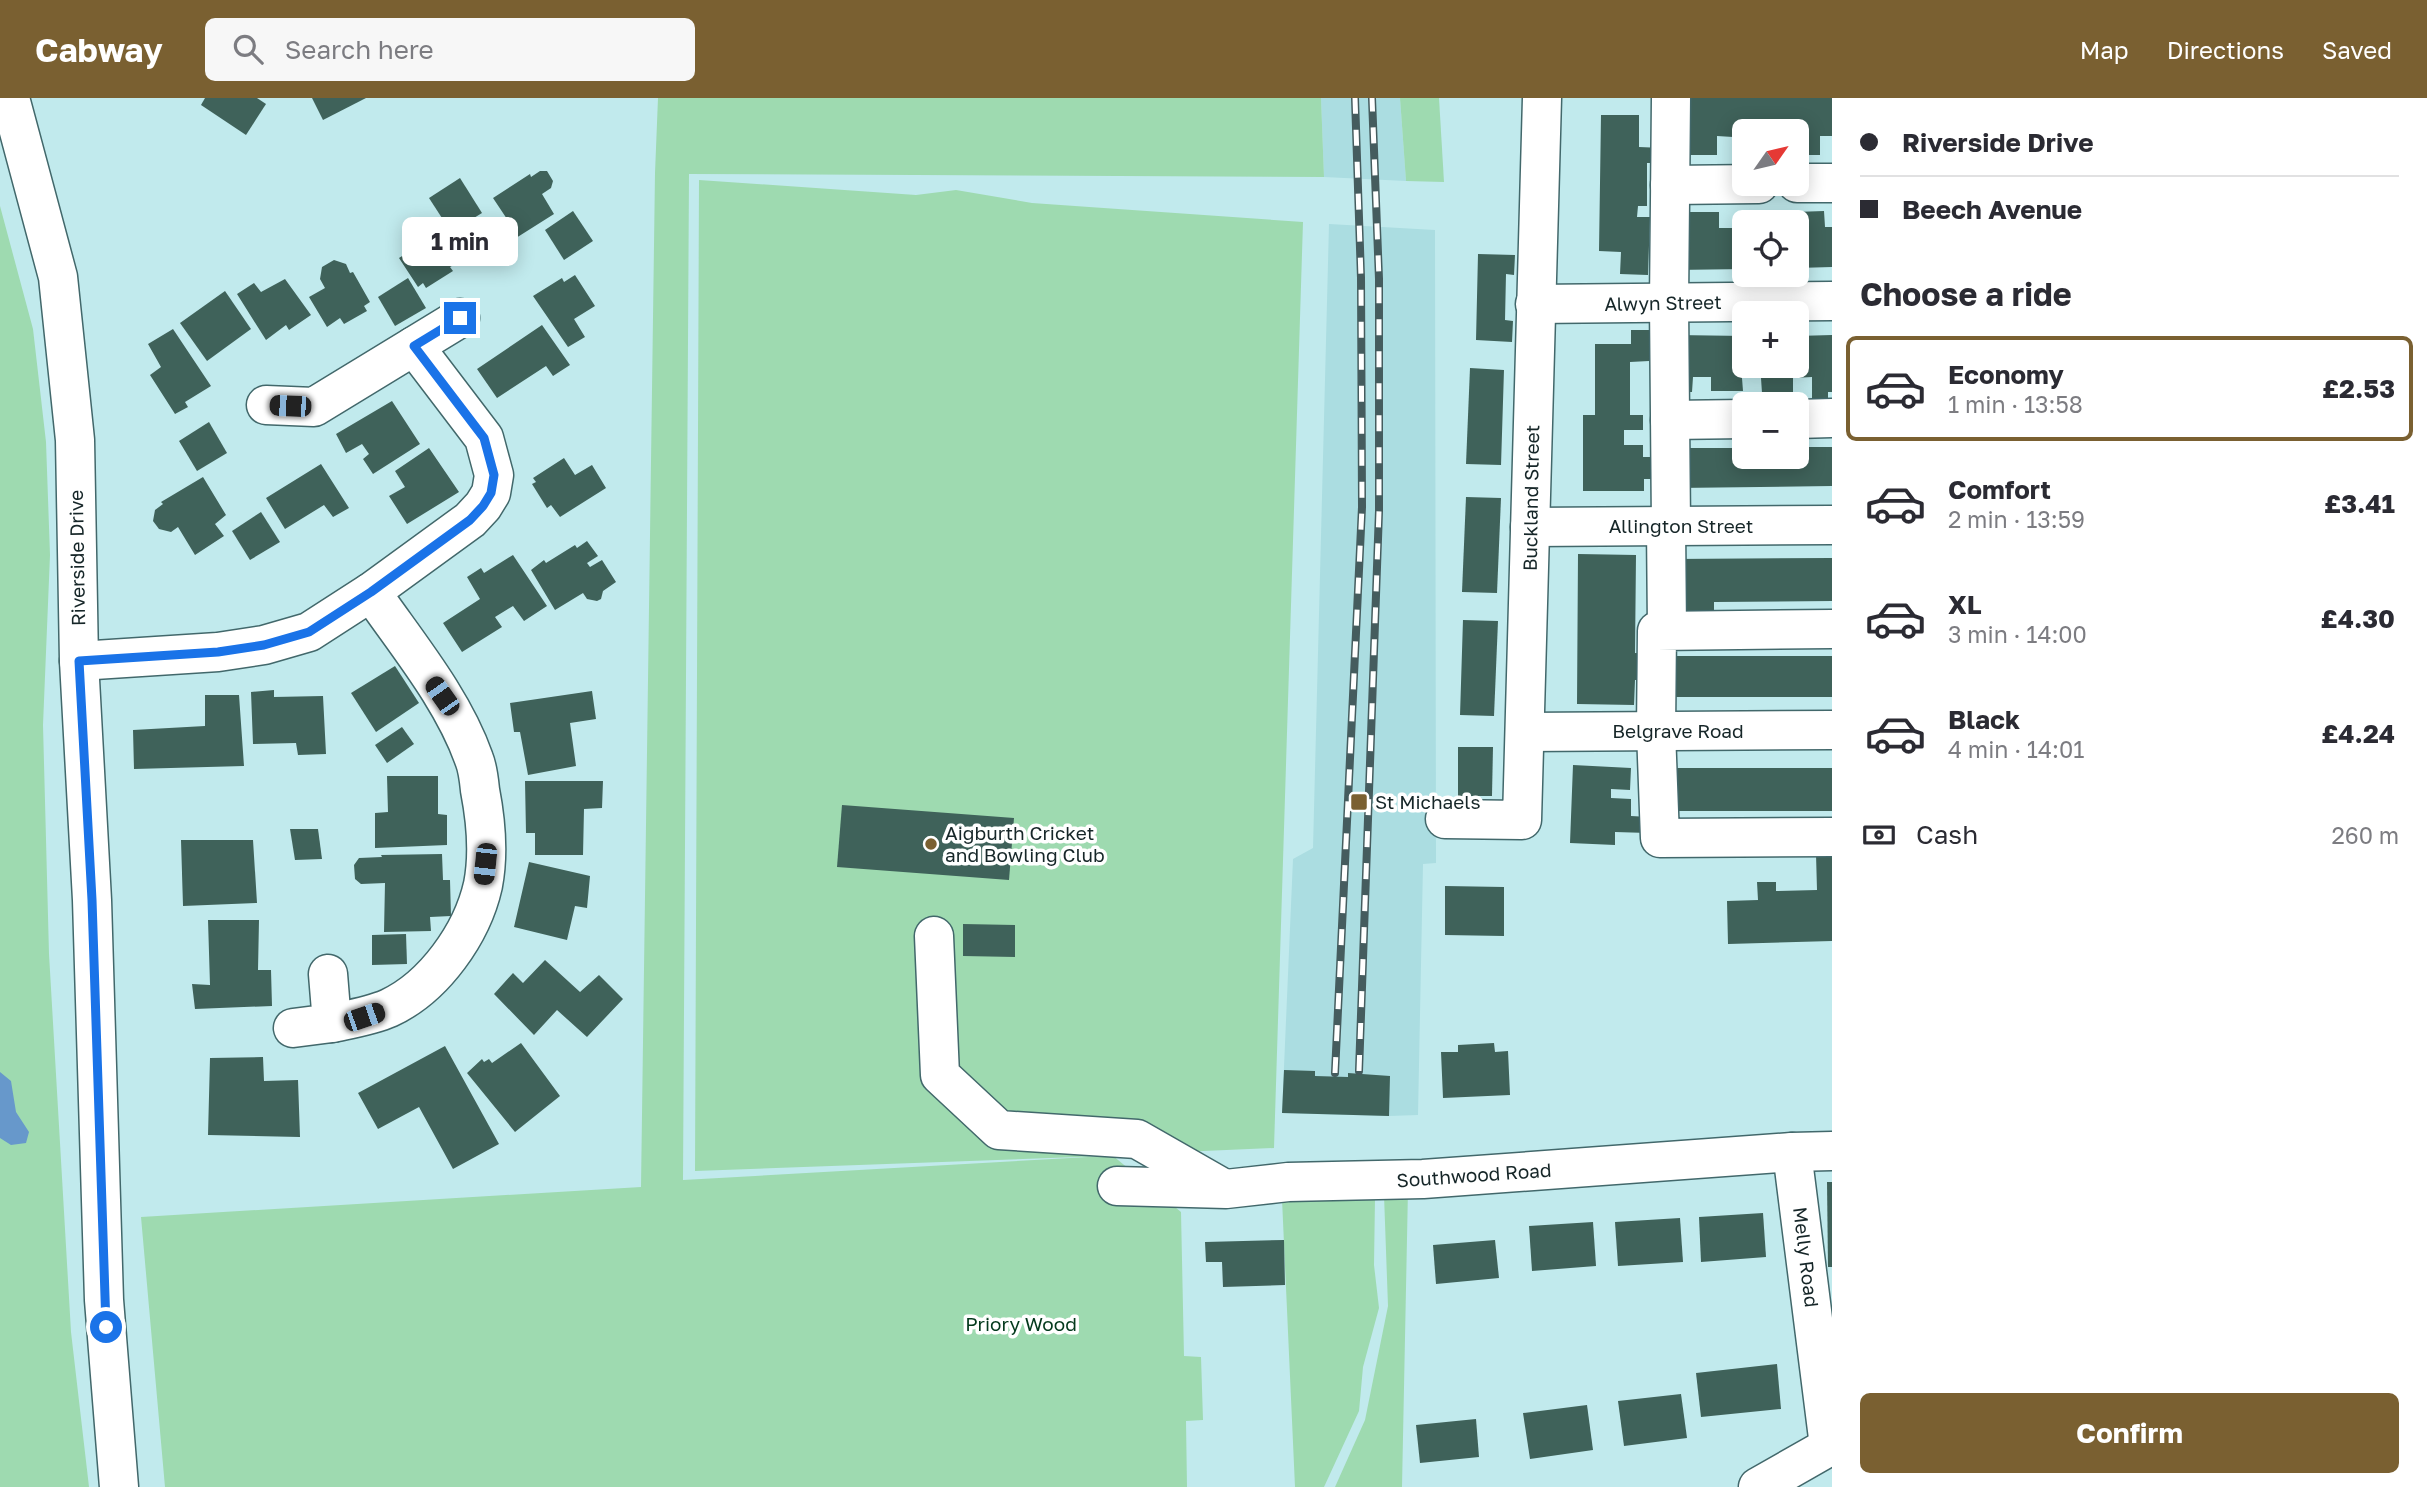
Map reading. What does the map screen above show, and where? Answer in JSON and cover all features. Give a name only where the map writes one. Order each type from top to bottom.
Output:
[{"type":"street","name":"Riverside Drive","points":[[10,98],[58,277],[75,440],[79,661],[92,900],[103,1300],[119,1487]]},
{"type":"street","name":"Buckland Street","points":[[1445,819],[1522,820],[1542,98]]},
{"type":"street","points":[[1667,630],[1671,98]]},
{"type":"street","points":[[1810,183],[1832,183]]},
{"type":"street","points":[[1671,185],[1732,184]]},
{"type":"street","name":"Alwyn Street","points":[[1535,304],[1832,301]]},
{"type":"street","points":[[266,405],[314,407],[460,318]]},
{"type":"street","points":[[79,661],[218,652],[264,645],[309,632],[371,592],[470,520],[491,493],[494,475],[484,438],[414,346]]},
{"type":"street","points":[[1809,419],[1832,418]]},
{"type":"street","points":[[1670,420],[1732,419]]},
{"type":"street","name":"Allington Street","points":[[1530,527],[1832,525]]},
{"type":"street","points":[[293,1028],[364,1017],[390,1008],[413,992],[437,972],[456,945],[472,916],[482,885],[487,844],[475,761],[456,717],[371,592]]},
{"type":"street","points":[[1832,629],[1657,631],[1656,731],[1660,838],[1832,837]]},
{"type":"street","name":"Belgrave Road","points":[[1525,732],[1832,730]]},
{"type":"street","points":[[934,936],[940,1074],[999,1130],[1137,1139],[1226,1189]]},
{"type":"street","points":[[328,974],[332,1023]]},
{"type":"street","name":"Southwood Road","points":[[1117,1186],[1226,1189],[1288,1182],[1423,1179],[1832,1151]]},
{"type":"street","name":"Melly Road","points":[[1792,1152],[1821,1285],[1830,1446]]},
{"type":"street","points":[[1758,1487],[1830,1446]]},
{"type":"shaded area","points":[[1321,98],[1400,98],[1406,181],[1324,177]]},
{"type":"shaded area","points":[[1329,224],[1435,230],[1436,863],[1423,864],[1418,1115],[1282,1113],[1293,859],[1313,848]]},
{"type":"green space","name":"Priory Wood","points":[[658,98],[1321,98],[1324,177],[689,174],[683,1180],[1106,1156],[695,1171],[699,180],[916,195],[956,190],[1032,203],[1303,222],[1274,1148],[1112,1155],[1181,1212],[1184,1356],[1201,1357],[1203,1420],[1186,1421],[1187,1487],[165,1487],[141,1217],[641,1187]]},
{"type":"green space","points":[[1400,98],[1439,98],[1444,182],[1406,181]]},
{"type":"green space","points":[[0,206],[33,329],[46,442],[50,555],[43,725],[49,954],[71,1332],[89,1487],[0,1487]]},
{"type":"green space","points":[[1408,1189],[1402,1487],[1335,1487],[1365,1420],[1388,1306],[1384,1195]]},
{"type":"green space","points":[[1375,1198],[1374,1265],[1379,1308],[1363,1367],[1359,1411],[1324,1487],[1295,1487],[1282,1199]]},
{"type":"water","points":[[0,1072],[11,1081],[16,1112],[29,1132],[26,1143],[11,1145],[0,1138]]},
{"type":"building","points":[[205,98],[257,98],[266,104],[246,135],[201,105]]},
{"type":"building","points":[[312,98],[366,98],[323,120]]},
{"type":"building","points":[[1675,98],[1832,98],[1832,136],[1820,136],[1820,155],[1810,155],[1810,119],[1732,119],[1732,137],[1717,136],[1717,155],[1683,155]]},
{"type":"building","points":[[1601,115],[1639,115],[1639,147],[1663,148],[1663,163],[1647,163],[1647,206],[1638,206],[1637,217],[1650,217],[1648,275],[1620,274],[1621,252],[1599,251]]},
{"type":"building","points":[[540,171],[547,171],[553,181],[551,188],[542,194],[554,214],[516,238],[503,221],[507,219],[493,198],[530,174],[531,177]]},
{"type":"building","points":[[460,178],[482,213],[451,232],[429,198]]},
{"type":"building","points":[[573,211],[593,241],[564,260],[545,230]]},
{"type":"building","points":[[1824,211],[1825,227],[1832,227],[1832,267],[1809,268],[1809,212]]},
{"type":"building","points":[[1687,212],[1719,212],[1719,228],[1732,228],[1732,269],[1675,270]]},
{"type":"building","points":[[441,231],[461,261],[450,267],[453,271],[426,288],[423,283],[418,287],[399,258]]},
{"type":"building","points":[[1478,254],[1515,255],[1514,275],[1506,274],[1505,320],[1513,321],[1512,342],[1476,340]]},
{"type":"building","points":[[334,260],[346,264],[350,273],[353,272],[370,302],[364,306],[367,311],[344,324],[340,318],[327,327],[309,297],[325,288],[320,279],[322,267]]},
{"type":"building","points":[[575,275],[595,306],[574,319],[585,337],[568,347],[533,296],[562,278],[564,282]]},
{"type":"building","points":[[408,278],[426,308],[395,326],[378,297]]},
{"type":"building","points":[[285,279],[311,315],[289,330],[286,325],[266,340],[237,294],[254,283],[261,292]]},
{"type":"building","points":[[225,291],[251,329],[207,361],[180,323]]},
{"type":"building","points":[[542,325],[570,365],[553,376],[546,366],[497,398],[477,369]]},
{"type":"building","points":[[173,329],[211,386],[185,402],[188,407],[175,414],[150,375],[161,367],[148,344]]},
{"type":"building","points":[[1631,330],[1649,330],[1649,361],[1630,362],[1630,415],[1643,415],[1643,430],[1624,430],[1624,445],[1643,445],[1643,457],[1662,457],[1661,479],[1644,479],[1644,491],[1583,491],[1583,415],[1595,415],[1595,344],[1631,344]]},
{"type":"building","points":[[1676,335],[1732,336],[1732,378],[1742,378],[1743,391],[1711,391],[1711,377],[1693,377],[1692,392],[1677,392]]},
{"type":"building","points":[[1832,335],[1832,392],[1828,392],[1828,409],[1812,410],[1812,377],[1809,377],[1809,336]]},
{"type":"building","points":[[1470,368],[1504,370],[1501,465],[1466,464]]},
{"type":"building","points":[[1761,378],[1793,378],[1793,392],[1762,392]]},
{"type":"building","points":[[392,401],[420,444],[373,474],[363,459],[369,454],[362,444],[346,453],[336,434]]},
{"type":"building","points":[[209,422],[227,453],[197,471],[179,441]]},
{"type":"building","points":[[1809,447],[1832,447],[1832,486],[1677,488],[1677,448],[1732,448],[1732,469],[1809,469]]},
{"type":"building","points":[[429,448],[459,492],[407,524],[389,496],[405,487],[395,471]]},
{"type":"building","points":[[564,458],[575,475],[592,465],[606,488],[560,517],[551,505],[547,508],[532,484],[536,482],[533,478]]},
{"type":"building","points":[[321,464],[349,508],[333,517],[324,505],[285,529],[266,498]]},
{"type":"building","points":[[203,477],[226,515],[215,524],[224,536],[195,555],[178,527],[171,532],[159,529],[153,521],[155,510],[163,504],[161,502]]},
{"type":"building","points":[[1466,497],[1501,498],[1497,593],[1462,592]]},
{"type":"building","points":[[261,512],[280,542],[250,560],[232,531]]},
{"type":"building","points":[[587,541],[598,556],[587,563],[590,567],[602,560],[616,582],[603,591],[601,599],[597,601],[587,599],[583,593],[555,610],[531,570],[544,560],[546,563],[575,545],[577,548]]},
{"type":"building","points":[[1578,554],[1636,555],[1635,653],[1654,654],[1643,680],[1635,680],[1634,705],[1577,704]]},
{"type":"building","points":[[513,555],[547,606],[524,621],[513,606],[495,617],[502,627],[462,652],[443,623],[480,599],[467,577],[481,568],[484,573]]},
{"type":"building","points":[[1832,558],[1832,601],[1714,602],[1714,623],[1673,623],[1673,559]]},
{"type":"building","points":[[1463,620],[1498,621],[1494,716],[1460,715]]},
{"type":"building","points":[[1668,656],[1832,656],[1832,697],[1668,697]]},
{"type":"building","points":[[395,666],[419,703],[376,732],[351,693]]},
{"type":"building","points":[[274,690],[274,697],[323,696],[326,754],[298,755],[296,743],[253,744],[251,692]]},
{"type":"building","points":[[592,691],[596,719],[570,723],[576,766],[528,775],[520,732],[514,732],[510,703]]},
{"type":"building","points":[[205,695],[239,695],[244,766],[134,769],[133,730],[205,726]]},
{"type":"building","points":[[402,727],[414,744],[387,763],[375,745]]},
{"type":"building","points":[[1458,747],[1493,747],[1492,796],[1458,796]]},
{"type":"building","points":[[1573,765],[1631,768],[1630,790],[1611,789],[1611,798],[1631,799],[1631,816],[1649,817],[1648,833],[1615,832],[1615,845],[1570,843]]},
{"type":"building","points":[[1665,768],[1832,768],[1832,811],[1665,811]]},
{"type":"building","points":[[387,776],[438,776],[438,814],[447,815],[447,845],[375,848],[375,813],[388,812]]},
{"type":"building","points":[[525,781],[603,781],[602,808],[584,809],[583,855],[535,855],[535,833],[526,833]]},
{"type":"building","points":[[842,805],[1014,818],[1009,880],[837,867]]},
{"type":"building","points":[[290,829],[318,829],[322,859],[295,860]]},
{"type":"building","points":[[181,840],[253,840],[257,903],[183,906]]},
{"type":"building","points":[[1832,853],[1832,941],[1728,944],[1727,901],[1758,900],[1757,882],[1776,882],[1776,891],[1817,890],[1816,854]]},
{"type":"building","points":[[442,854],[443,880],[450,880],[451,916],[430,917],[431,931],[384,932],[385,883],[361,884],[355,879],[354,865],[359,858]]},
{"type":"building","points":[[529,862],[590,876],[587,908],[575,906],[567,940],[514,927]]},
{"type":"building","points":[[1445,886],[1504,887],[1504,936],[1445,935]]},
{"type":"building","points":[[208,920],[259,920],[258,970],[271,970],[272,1006],[195,1009],[192,984],[210,985]]},
{"type":"building","points":[[963,924],[1015,925],[1015,957],[963,956]]},
{"type":"building","points":[[406,934],[407,964],[372,965],[372,935]]},
{"type":"building","points":[[545,960],[580,992],[599,975],[623,999],[587,1037],[557,1010],[534,1035],[494,994],[513,973],[523,983]]},
{"type":"building","points":[[521,1043],[560,1096],[515,1132],[467,1073],[482,1059],[484,1062],[489,1059],[492,1063]]},
{"type":"building","points":[[1494,1043],[1495,1052],[1508,1051],[1510,1095],[1443,1098],[1441,1052],[1458,1052],[1458,1045]]},
{"type":"building","points":[[445,1046],[499,1144],[453,1169],[419,1107],[378,1129],[358,1093]]},
{"type":"building","points":[[263,1057],[264,1081],[298,1080],[300,1137],[208,1135],[210,1058]]},
{"type":"building","points":[[1284,1070],[1315,1071],[1315,1076],[1348,1077],[1348,1073],[1390,1076],[1389,1116],[1282,1113]]},
{"type":"building","points":[[1827,1182],[1832,1182],[1832,1267],[1828,1267]]},
{"type":"building","points":[[1763,1213],[1766,1257],[1701,1262],[1699,1217]]},
{"type":"building","points":[[1680,1218],[1683,1262],[1618,1266],[1615,1222]]},
{"type":"building","points":[[1593,1222],[1596,1266],[1532,1271],[1529,1226]]},
{"type":"building","points":[[1284,1240],[1285,1285],[1223,1287],[1222,1262],[1206,1262],[1205,1242]]},
{"type":"building","points":[[1495,1240],[1499,1278],[1436,1284],[1433,1245]]},
{"type":"building","points":[[1777,1364],[1781,1409],[1701,1417],[1696,1373]]},
{"type":"building","points":[[1681,1394],[1687,1438],[1624,1446],[1618,1401]]},
{"type":"building","points":[[1587,1405],[1593,1450],[1530,1459],[1523,1413]]},
{"type":"building","points":[[1476,1419],[1479,1457],[1420,1463],[1416,1425]]},
{"type":"railway","points":[[1335,1073],[1362,507],[1361,278],[1355,98]]},
{"type":"railway","points":[[1359,1071],[1379,511],[1379,279],[1372,98]]},
{"type":"place","name":"St Michaels","points":[[1359,802]]},
{"type":"place","name":"Aigburth Cricket and Bowling Club","points":[[931,844]]},
{"type":"route","points":[[106,1327],[103,1300],[92,900],[79,661],[218,652],[264,645],[309,632],[371,592],[470,520],[491,493],[494,475],[491,456],[484,438],[414,346],[460,318]]}]
